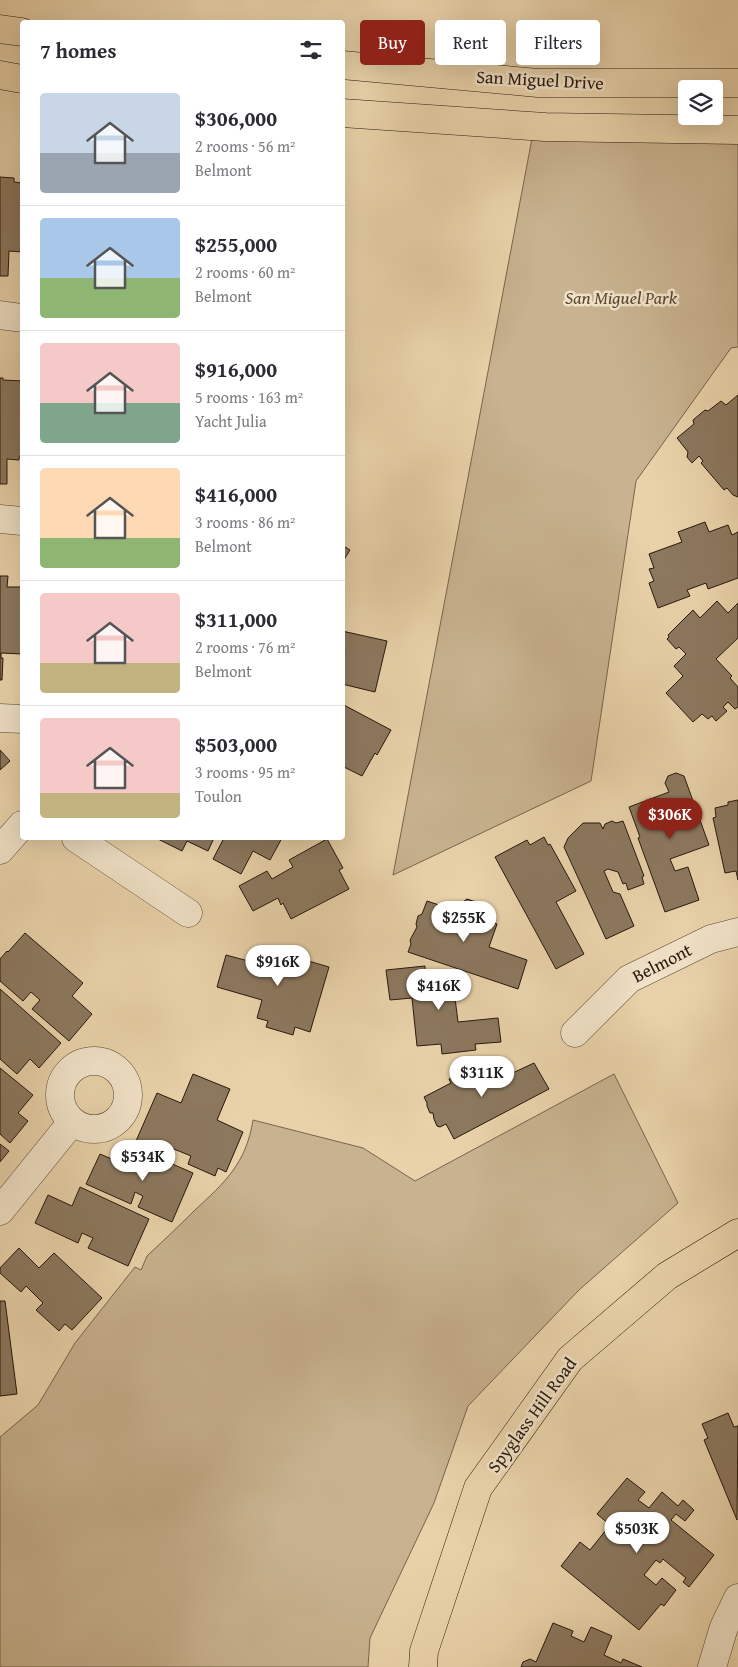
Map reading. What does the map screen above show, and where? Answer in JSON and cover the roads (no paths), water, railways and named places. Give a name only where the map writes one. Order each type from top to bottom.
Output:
[{"type":"main road","points":[[0,29],[20,32]]},
{"type":"main road","name":"San Miguel Drive","points":[[345,65],[538,83],[738,83]]},
{"type":"main road","points":[[0,75],[20,79]]},
{"type":"main road","points":[[345,113],[545,127],[738,130]]},
{"type":"main road","name":"Spyglass Hill Road","points":[[423,1667],[424,1651],[478,1488],[570,1359],[667,1276],[738,1233]]},
{"type":"street","points":[[0,315],[20,318]]},
{"type":"street","points":[[0,519],[20,521]]},
{"type":"street","points":[[0,718],[20,719]]},
{"type":"street","points":[[0,850],[20,827]]},
{"type":"street","points":[[79,840],[188,914]]},
{"type":"street","name":"Belmont","points":[[575,1032],[629,979],[711,939],[738,932]]},
{"type":"street","points":[[0,1211],[72,1122]]},
{"type":"street","points":[[712,1667],[724,1627],[738,1598]]},
{"type":"park label","name":"San Miguel Park","points":[[621,298]]}]
